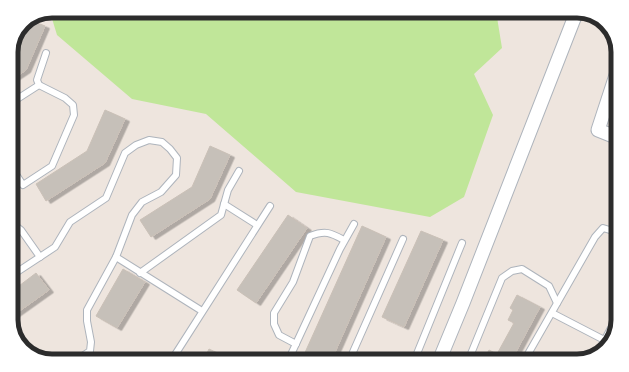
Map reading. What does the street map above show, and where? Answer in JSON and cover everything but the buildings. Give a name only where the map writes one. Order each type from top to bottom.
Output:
[{"type":"street","points":[[442,354],[472,281],[574,18]]},
{"type":"street","points":[[611,90],[598,130],[611,135]]},
{"type":"lane","points":[[39,85],[38,80],[46,53]]},
{"type":"lane","points":[[18,98],[39,85]]},
{"type":"lane","points":[[18,177],[23,185],[52,166],[74,115],[73,105],[65,98],[39,85]]},
{"type":"lane","points":[[18,271],[54,247],[70,222],[106,198],[125,153],[136,145],[149,140],[162,142],[170,149],[176,158],[176,175],[161,192],[142,202],[132,215],[116,257],[87,310],[87,321],[92,342],[90,350],[85,354]]},
{"type":"lane","points":[[140,272],[221,215],[228,190],[239,171]]},
{"type":"lane","points":[[224,204],[258,225]]},
{"type":"lane","points":[[175,354],[270,206]]},
{"type":"lane","points":[[291,354],[344,240],[354,224]]},
{"type":"lane","points":[[18,228],[40,256]]},
{"type":"lane","points":[[528,354],[595,237],[603,228],[611,230]]},
{"type":"lane","points":[[296,344],[279,334],[274,324],[274,313],[293,282],[310,236],[320,232],[332,234],[344,240]]},
{"type":"lane","points":[[352,354],[403,239]]},
{"type":"lane","points":[[417,354],[462,243]]},
{"type":"lane","points":[[116,257],[202,311]]},
{"type":"lane","points":[[471,354],[502,278],[512,271],[522,269],[549,286],[558,303]]},
{"type":"lane","points":[[552,313],[604,340]]},
{"type":"green space","points":[[52,18],[497,18],[502,48],[474,74],[493,115],[464,197],[430,217],[296,192],[206,114],[132,99],[57,35]]}]
